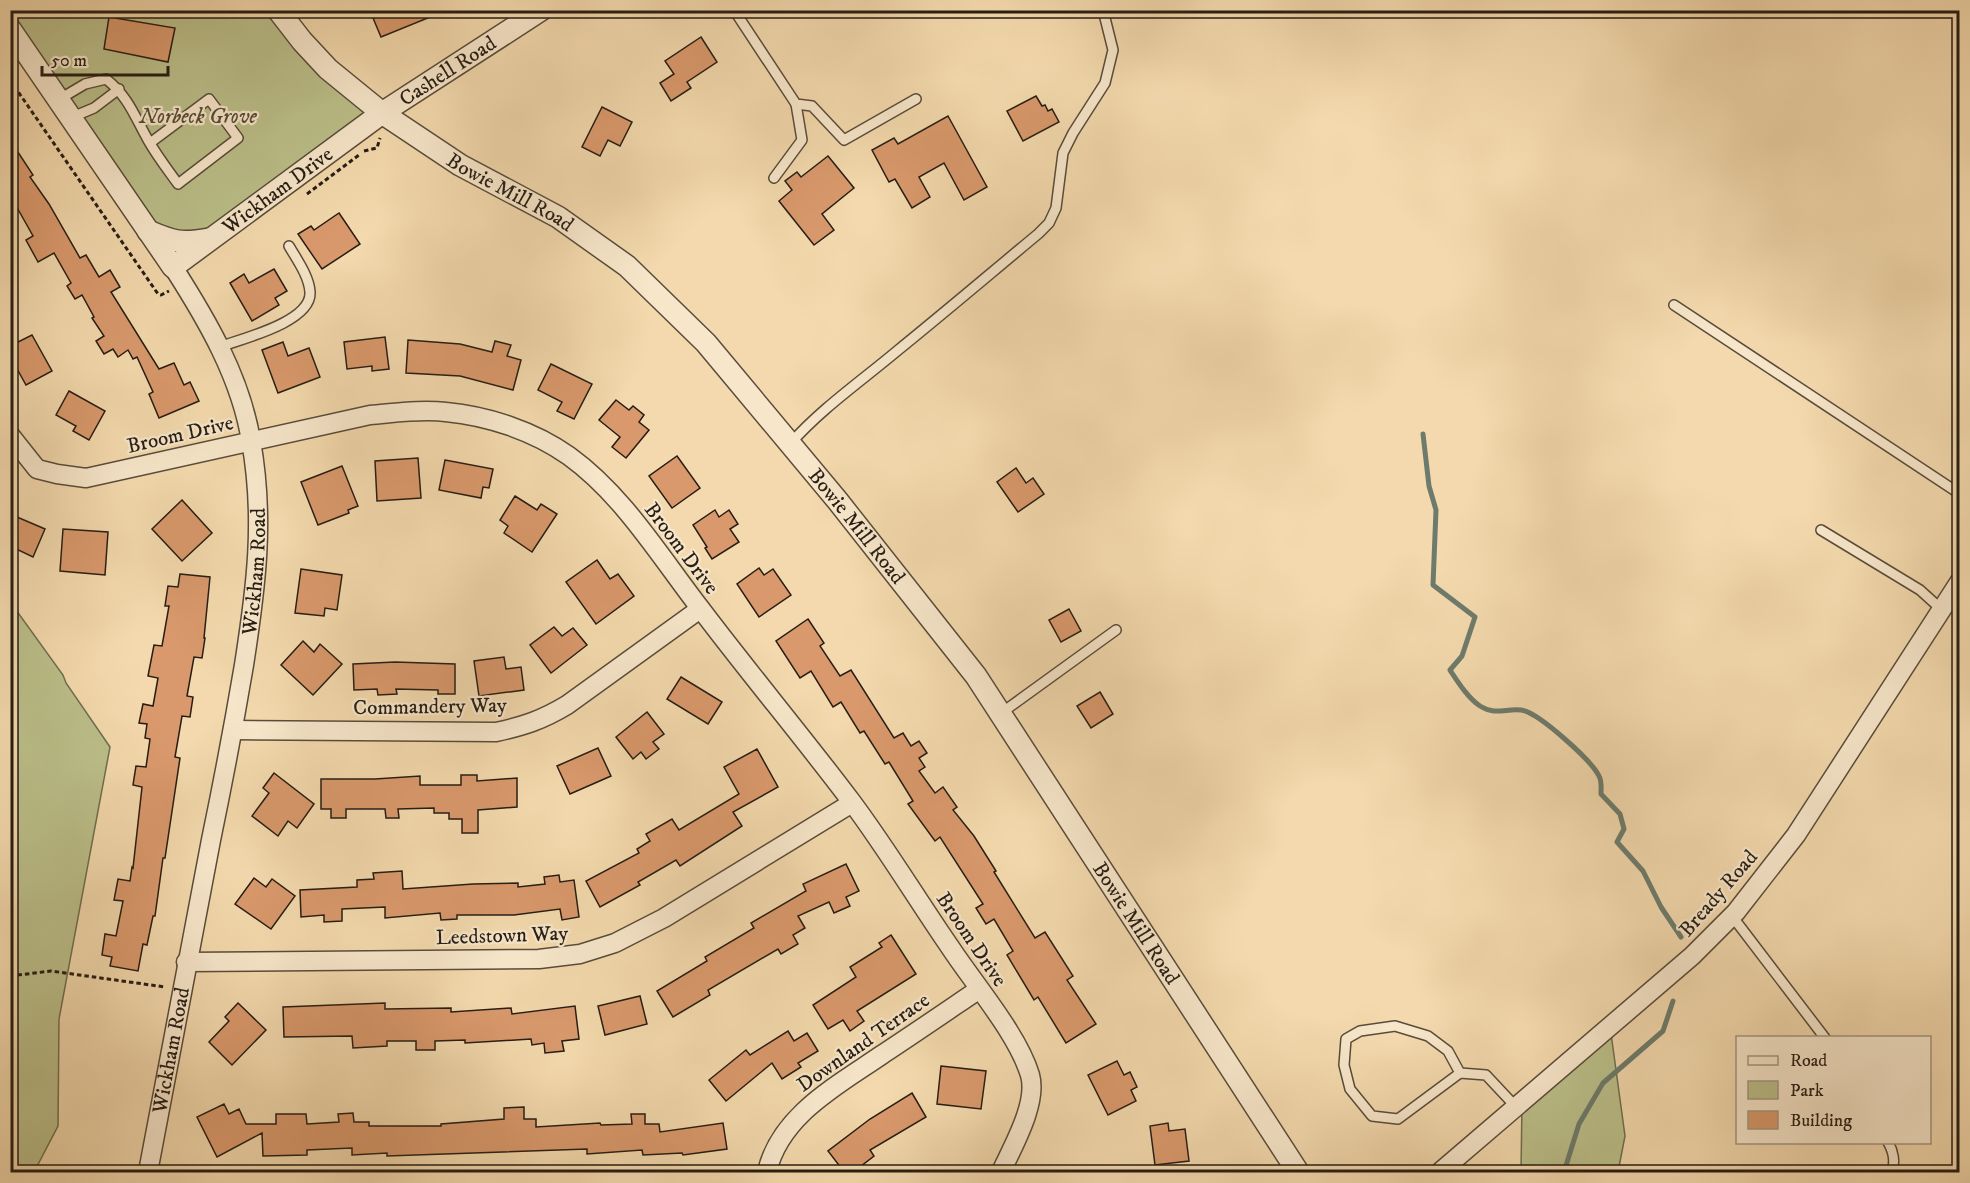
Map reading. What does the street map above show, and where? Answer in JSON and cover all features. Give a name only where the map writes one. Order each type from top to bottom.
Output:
[{"type":"street","name":"Bowie Mill Road","points":[[278,10],[328,69],[382,113],[460,165],[558,217],[627,266],[706,344],[790,444],[976,675],[1298,1173]]},
{"type":"street","name":"Cashell Road","points":[[382,113],[541,10]]},
{"type":"street","name":"Wickham Road","points":[[10,29],[178,274],[219,347],[241,397],[251,441],[258,504],[259,547],[254,603],[233,730],[186,962],[148,1173]]},
{"type":"street","name":"Wickham Drive","points":[[178,274],[212,238],[382,113]]},
{"type":"street","points":[[148,231],[173,241],[188,242],[212,238]]},
{"type":"street","name":"Broom Drive","points":[[10,435],[37,469],[86,478],[370,415],[410,411],[446,412],[483,418],[524,431],[567,454],[599,480],[631,517],[852,803],[978,990],[999,1017],[1023,1056],[1032,1086],[1026,1114],[1001,1173]]},
{"type":"street","name":"Bready Road","points":[[1440,1173],[1692,956],[1732,916],[1796,835],[1959,581]]},
{"type":"street","name":"Commandery Way","points":[[233,730],[496,732],[522,727],[544,719],[567,705],[700,609]]},
{"type":"street","name":"Leedstown Way","points":[[186,962],[539,959],[580,954],[615,943],[664,918],[852,803]]},
{"type":"street","name":"Downland Terrace","points":[[767,1173],[770,1158],[778,1143],[813,1102],[978,990]]},
{"type":"lane","points":[[734,10],[796,104],[802,140],[774,178]]},
{"type":"lane","points":[[790,444],[810,421],[897,352],[1049,223],[1056,208],[1063,153],[1105,83],[1113,50],[1103,10]]},
{"type":"lane","points":[[58,100],[85,84],[106,79],[119,89],[150,143],[178,184],[238,138],[208,99],[150,143]]},
{"type":"lane","points":[[70,118],[93,108],[119,89]]},
{"type":"lane","points":[[796,104],[812,105],[843,140],[916,99]]},
{"type":"lane","points":[[219,347],[290,320],[302,310],[310,296],[309,281],[289,246]]},
{"type":"lane","points":[[1674,305],[1959,494]]},
{"type":"lane","points":[[1821,530],[1920,591],[1941,609]]},
{"type":"lane","points":[[1000,714],[1116,630]]},
{"type":"lane","points":[[1732,916],[1823,1036]]},
{"type":"lane","points":[[1460,1073],[1448,1051],[1428,1036],[1395,1026],[1360,1031],[1346,1039],[1344,1065],[1350,1089],[1372,1116],[1398,1119],[1460,1073],[1486,1075],[1515,1107]]},
{"type":"lane","points":[[1889,1144],[1892,1149],[1894,1167],[1891,1173]]},
{"type":"path","points":[[10,80],[158,294],[166,294],[178,274]]},
{"type":"path","points":[[306,194],[366,150],[377,148],[382,113]]},
{"type":"path","points":[[10,976],[51,971],[181,990]]},
{"type":"green space","name":"Norbeck Grove","points":[[10,11],[278,11],[382,113],[173,267],[11,29]]},
{"type":"green space","points":[[11,603],[63,675],[66,683],[110,747],[59,1019],[58,1126],[34,1172],[10,1172]]},
{"type":"green space","points":[[1610,1026],[1625,1136],[1618,1172],[1521,1172],[1522,1102]]},
{"type":"building","points":[[392,10],[445,11],[381,37],[373,18]]},
{"type":"building","points":[[109,17],[175,28],[168,62],[104,49]]},
{"type":"building","points":[[701,37],[717,62],[687,82],[691,88],[671,101],[660,83],[674,74],[665,61]]},
{"type":"building","points":[[1036,96],[1048,111],[1052,109],[1059,122],[1023,141],[1007,111]]},
{"type":"building","points":[[602,107],[632,122],[620,146],[608,140],[600,156],[582,147]]},
{"type":"building","points":[[948,116],[987,187],[964,200],[944,163],[919,177],[930,197],[912,208],[895,179],[889,182],[872,150],[894,138],[898,144]]},
{"type":"building","points":[[10,140],[33,175],[30,177],[49,204],[80,258],[86,255],[99,277],[110,270],[120,287],[111,292],[159,369],[174,363],[184,385],[190,382],[199,401],[159,418],[149,394],[153,392],[137,357],[133,359],[128,350],[118,357],[113,349],[104,354],[96,341],[104,336],[92,318],[94,317],[82,295],[75,299],[67,286],[71,283],[54,253],[38,262],[26,240],[33,236],[15,204],[10,207]]},
{"type":"building","points":[[828,156],[854,188],[822,214],[834,230],[814,245],[779,201],[792,190],[785,181],[797,172],[801,177]]},
{"type":"building","points":[[339,213],[360,244],[322,269],[298,234],[311,226],[314,230]]},
{"type":"building","points":[[274,269],[287,291],[275,298],[279,305],[252,321],[230,283],[244,274],[249,283]]},
{"type":"building","points":[[32,335],[52,371],[26,385],[10,356],[10,346]]},
{"type":"building","points":[[385,337],[389,369],[372,371],[372,366],[347,369],[344,342]]},
{"type":"building","points":[[408,340],[460,344],[492,352],[495,341],[511,345],[507,356],[521,360],[513,390],[460,376],[406,373]]},
{"type":"building","points":[[283,342],[288,356],[309,348],[320,377],[278,393],[262,350]]},
{"type":"building","points":[[551,364],[592,384],[574,419],[557,411],[562,402],[538,390]]},
{"type":"building","points":[[69,391],[105,411],[89,440],[73,431],[76,426],[56,415]]},
{"type":"building","points":[[616,400],[629,410],[633,406],[644,415],[639,422],[649,430],[626,458],[612,447],[620,437],[599,420]]},
{"type":"building","points":[[677,456],[700,488],[672,508],[649,476]]},
{"type":"building","points":[[418,458],[421,498],[377,501],[375,461]]},
{"type":"building","points":[[445,460],[493,469],[489,488],[483,487],[481,498],[439,490]]},
{"type":"building","points":[[342,466],[358,506],[348,510],[349,513],[318,525],[301,482]]},
{"type":"building","points":[[1016,468],[1026,483],[1033,478],[1044,494],[1018,512],[997,482]]},
{"type":"building","points":[[515,496],[537,510],[541,504],[557,514],[532,552],[504,533],[508,526],[500,520]]},
{"type":"building","points":[[182,500],[212,533],[182,561],[152,529]]},
{"type":"building","points":[[715,510],[719,517],[729,510],[738,524],[730,529],[739,542],[712,559],[693,525]]},
{"type":"building","points":[[10,514],[45,529],[33,557],[10,546]]},
{"type":"building","points":[[63,529],[108,532],[105,575],[60,571]]},
{"type":"building","points":[[597,560],[610,579],[618,574],[634,596],[596,624],[566,582]]},
{"type":"building","points":[[759,568],[764,575],[773,569],[791,595],[759,617],[737,584]]},
{"type":"building","points":[[301,569],[342,575],[337,610],[325,608],[324,616],[295,613]]},
{"type":"building","points":[[180,574],[210,577],[205,638],[202,658],[194,657],[187,696],[193,697],[190,717],[182,716],[175,757],[180,758],[155,916],[153,916],[147,945],[143,944],[138,971],[110,966],[112,957],[102,955],[105,934],[116,936],[123,901],[114,900],[118,879],[130,881],[133,868],[142,787],[133,785],[136,766],[146,767],[150,739],[145,738],[147,724],[139,723],[143,704],[153,706],[158,678],[148,676],[154,645],[162,646],[169,606],[165,606],[168,586],[178,587]]},
{"type":"building","points":[[1069,609],[1081,631],[1061,642],[1049,620]]},
{"type":"building","points":[[808,619],[824,643],[820,646],[840,676],[851,670],[894,738],[903,733],[911,746],[919,741],[927,753],[919,758],[925,767],[919,771],[935,793],[943,787],[957,807],[953,810],[974,836],[1035,938],[1045,932],[1073,976],[1067,980],[1096,1024],[1066,1043],[1038,997],[1034,1000],[1007,955],[1013,951],[994,919],[986,924],[976,908],[983,904],[940,837],[935,841],[908,804],[913,801],[889,762],[885,764],[864,731],[860,733],[841,702],[833,707],[811,671],[800,678],[776,641]]},
{"type":"building","points":[[554,627],[562,636],[573,628],[587,645],[551,673],[530,645]]},
{"type":"building","points":[[303,641],[314,652],[320,644],[342,664],[313,695],[281,665]]},
{"type":"building","points":[[504,657],[506,669],[521,667],[524,690],[479,696],[474,661]]},
{"type":"building","points":[[395,662],[455,664],[455,694],[438,694],[438,690],[396,689],[397,694],[378,695],[377,689],[354,690],[353,664]]},
{"type":"building","points":[[681,677],[722,702],[708,724],[667,699]]},
{"type":"building","points":[[1100,692],[1113,714],[1091,728],[1077,706]]},
{"type":"building","points":[[647,712],[664,734],[653,742],[659,749],[646,759],[641,752],[633,759],[616,737]]},
{"type":"building","points":[[598,748],[611,776],[570,794],[557,766]]},
{"type":"building","points":[[757,749],[778,787],[733,812],[742,826],[680,866],[676,860],[638,882],[640,885],[600,907],[586,881],[639,853],[637,849],[650,841],[646,834],[672,819],[679,830],[739,794],[724,767]]},
{"type":"building","points":[[274,773],[314,804],[297,828],[288,821],[278,836],[252,816],[269,793],[263,788]]},
{"type":"building","points":[[461,775],[477,775],[477,781],[517,778],[517,807],[478,810],[478,833],[462,833],[462,819],[449,819],[449,813],[434,813],[434,808],[398,809],[399,818],[386,818],[385,809],[346,809],[346,818],[331,818],[331,809],[321,809],[321,779],[420,776],[420,785],[461,785]]},
{"type":"building","points":[[846,864],[859,891],[846,897],[850,906],[834,913],[829,902],[798,916],[805,928],[793,935],[798,944],[781,954],[778,949],[708,990],[710,995],[673,1017],[657,991],[707,961],[705,957],[754,928],[751,923],[806,891],[803,884]]},
{"type":"building","points":[[402,871],[403,889],[518,883],[518,887],[545,884],[544,877],[559,875],[560,882],[574,880],[579,917],[562,920],[560,909],[514,915],[457,915],[457,919],[441,920],[440,913],[385,918],[385,907],[342,909],[342,921],[324,922],[324,915],[301,917],[300,890],[357,887],[357,880],[374,879],[373,873]]},
{"type":"building","points":[[254,878],[266,887],[272,879],[295,896],[271,929],[235,904]]},
{"type":"building","points":[[891,935],[916,974],[857,1011],[864,1021],[850,1031],[843,1020],[828,1029],[813,1005],[856,977],[850,967],[882,947],[879,943]]},
{"type":"building","points":[[640,996],[647,1024],[605,1035],[598,1006]]},
{"type":"building","points":[[238,1003],[266,1030],[232,1065],[209,1042],[229,1021],[225,1017]]},
{"type":"building","points":[[385,1003],[385,1009],[451,1008],[451,1012],[511,1008],[512,1014],[575,1006],[579,1039],[562,1041],[564,1051],[545,1053],[544,1043],[532,1045],[531,1039],[465,1043],[465,1040],[435,1041],[435,1050],[416,1050],[416,1041],[387,1041],[387,1046],[353,1048],[352,1036],[284,1037],[283,1007]]},
{"type":"building","points":[[788,1031],[794,1041],[807,1033],[818,1051],[798,1063],[801,1067],[782,1079],[772,1063],[726,1101],[709,1080],[746,1050],[750,1055]]},
{"type":"building","points":[[1117,1061],[1124,1075],[1130,1072],[1137,1087],[1131,1090],[1136,1101],[1108,1115],[1088,1075]]},
{"type":"building","points":[[941,1066],[986,1071],[981,1109],[937,1104]]},
{"type":"building","points":[[912,1093],[926,1117],[870,1150],[874,1156],[852,1173],[845,1173],[828,1151],[870,1119]]},
{"type":"building","points":[[224,1104],[229,1114],[239,1109],[246,1124],[276,1124],[276,1114],[306,1114],[307,1124],[339,1122],[338,1114],[353,1113],[354,1122],[369,1122],[369,1126],[441,1126],[441,1124],[504,1119],[504,1108],[524,1107],[524,1119],[536,1119],[536,1127],[600,1123],[601,1125],[632,1124],[631,1114],[645,1114],[645,1124],[659,1124],[660,1132],[723,1123],[727,1149],[683,1155],[682,1153],[643,1155],[642,1150],[587,1154],[587,1149],[387,1156],[387,1153],[352,1155],[352,1148],[307,1150],[307,1155],[263,1156],[262,1133],[217,1157],[197,1117]]},
{"type":"building","points":[[1168,1123],[1169,1131],[1185,1129],[1189,1161],[1155,1165],[1150,1126]]},
{"type":"waterway","points":[[1423,434],[1429,486],[1436,510],[1433,585],[1475,617],[1462,656],[1450,670],[1467,694],[1480,706],[1491,711],[1521,710],[1529,713],[1551,728],[1586,759],[1601,780],[1601,794],[1620,814],[1624,829],[1617,842],[1643,871],[1661,907],[1681,937]]},
{"type":"waterway","points":[[1564,1172],[1579,1124],[1603,1083],[1663,1031],[1673,1001]]}]
